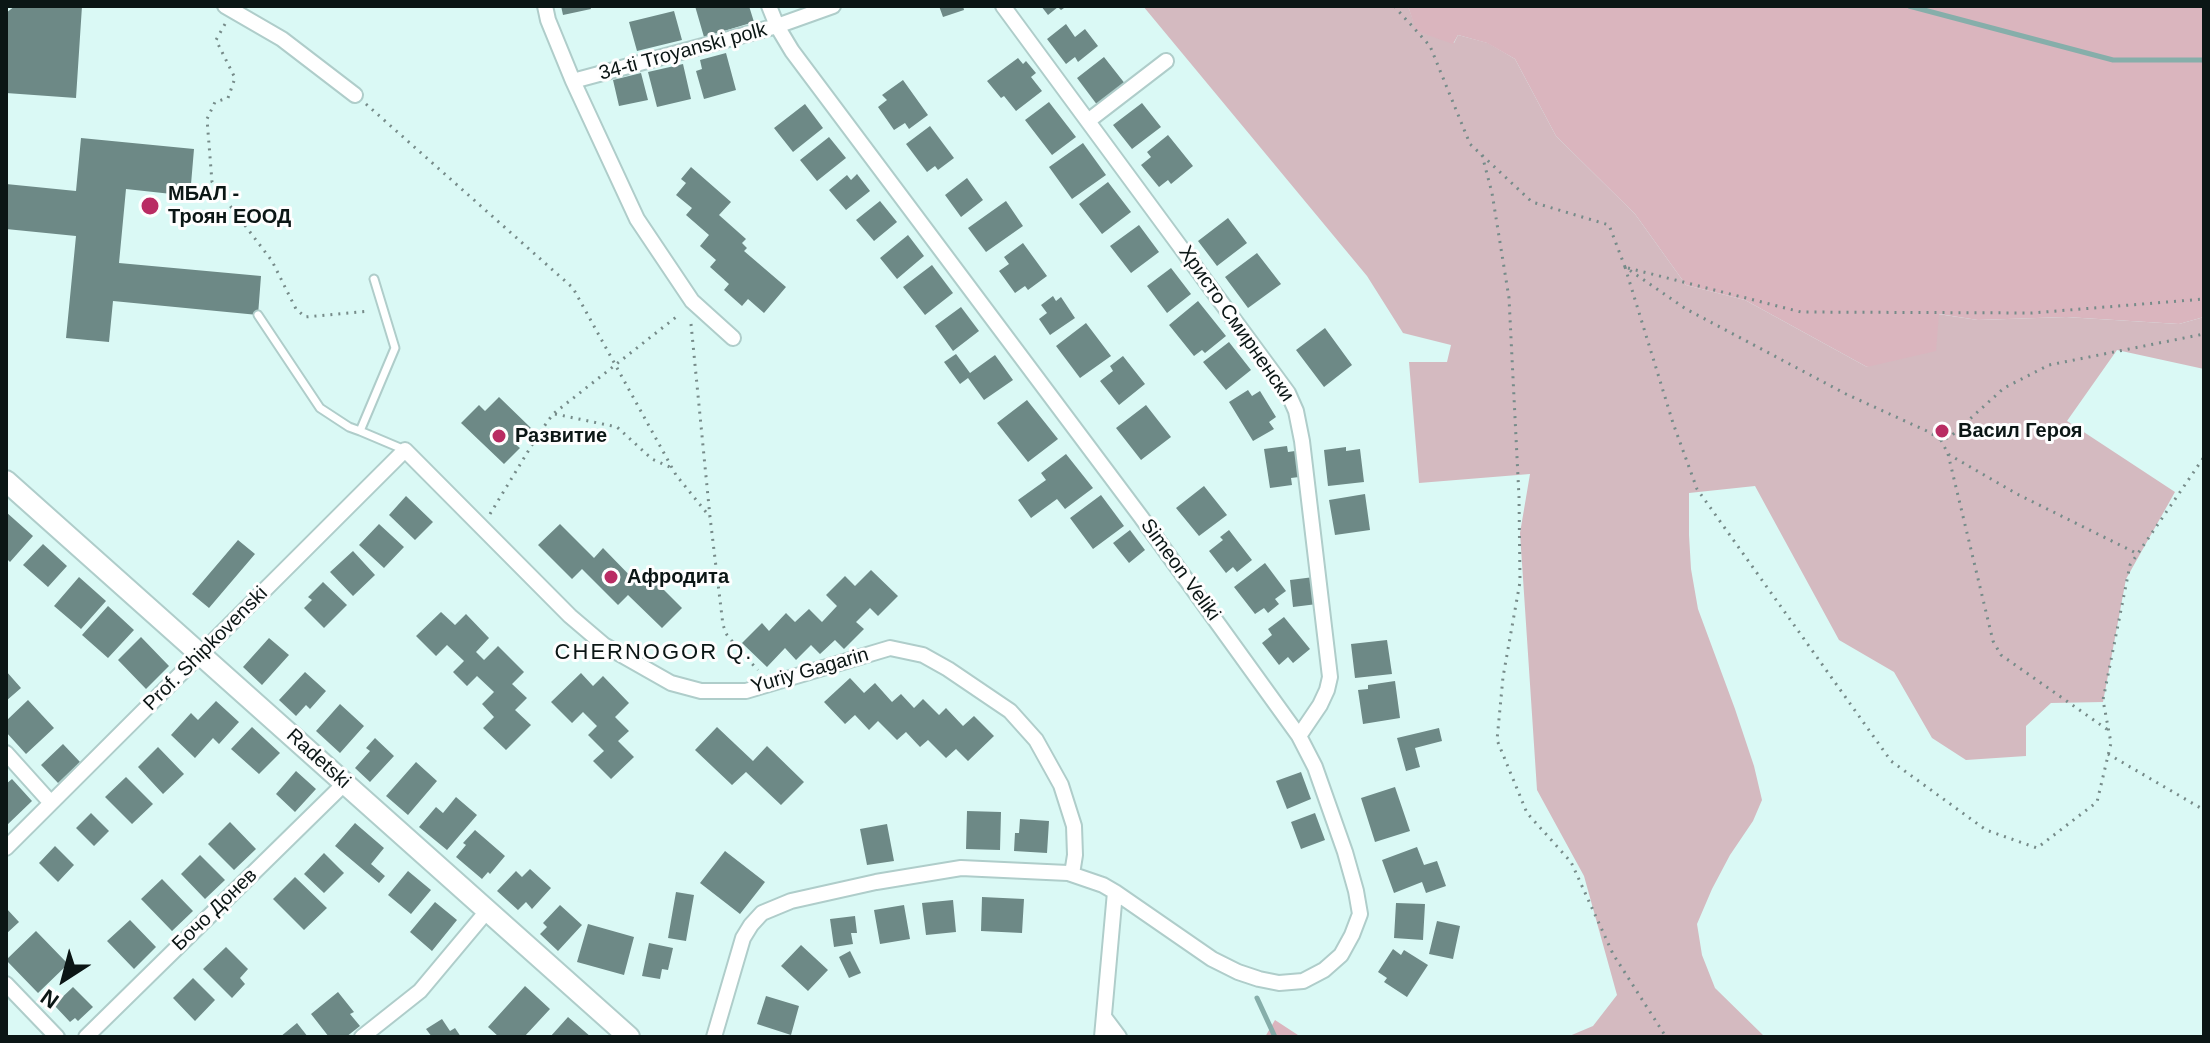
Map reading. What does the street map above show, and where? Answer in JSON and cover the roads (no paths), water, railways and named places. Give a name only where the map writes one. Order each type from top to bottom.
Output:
[{"type":"street","name":"34-ti Troyanski polk","points":[[545,6],[573,81],[777,26],[833,6]]},
{"type":"street","name":"Simeon Veliki","points":[[714,1037],[743,938],[762,913],[791,901],[876,882],[961,868],[1072,874],[1115,892],[1189,944],[1238,972],[1279,983],[1303,981],[1324,970],[1341,955],[1360,914],[1345,852],[1315,767],[1299,736],[1141,517],[792,51],[769,6]]},
{"type":"street","name":"Христо Смирненски","points":[[1003,6],[1288,393],[1296,411],[1330,677],[1324,698],[1299,736]]},
{"type":"street","points":[[228,8],[282,39],[355,95]]},
{"type":"street","points":[[1088,121],[1166,61]]},
{"type":"street","points":[[573,81],[637,219],[690,304],[733,338]]},
{"type":"street","name":"Yuriy Gagarin","points":[[405,450],[570,616],[604,645],[671,683],[701,691],[746,691],[890,648],[923,655],[948,669],[1010,711],[1036,740],[1061,785],[1074,826],[1072,874]]},
{"type":"street","name":"Prof. Shipkovenski","points":[[6,848],[405,450]]},
{"type":"street","name":"Radetski","points":[[6,481],[629,1037]]},
{"type":"street","points":[[6,753],[51,803]]},
{"type":"street","name":"Бочо Донев","points":[[86,1037],[345,783]]},
{"type":"street","points":[[1102,1037],[1115,892]]},
{"type":"street","points":[[362,1037],[420,991],[487,911]]},
{"type":"street","points":[[6,984],[57,1037]]},
{"type":"street","points":[[1104,1017],[1119,1037]]},
{"type":"lane","points":[[360,431],[395,348],[374,279]]},
{"type":"lane","points":[[258,315],[320,408],[349,427],[405,450]]},
{"type":"waterway","points":[[1909,6],[2113,60],[2204,60]]},
{"type":"waterway","points":[[1257,998],[1275,1037]]},
{"type":"place","name":"МБАЛ - Троян ЕООД","points":[[150,206]]},
{"type":"place","name":"Васил Героя","points":[[1942,431]]},
{"type":"place","name":"Развитие","points":[[499,436]]},
{"type":"place","name":"Афродита","points":[[611,577]]},
{"type":"district","name":"CHERNOGOR Q.","points":[[654,653]]}]
